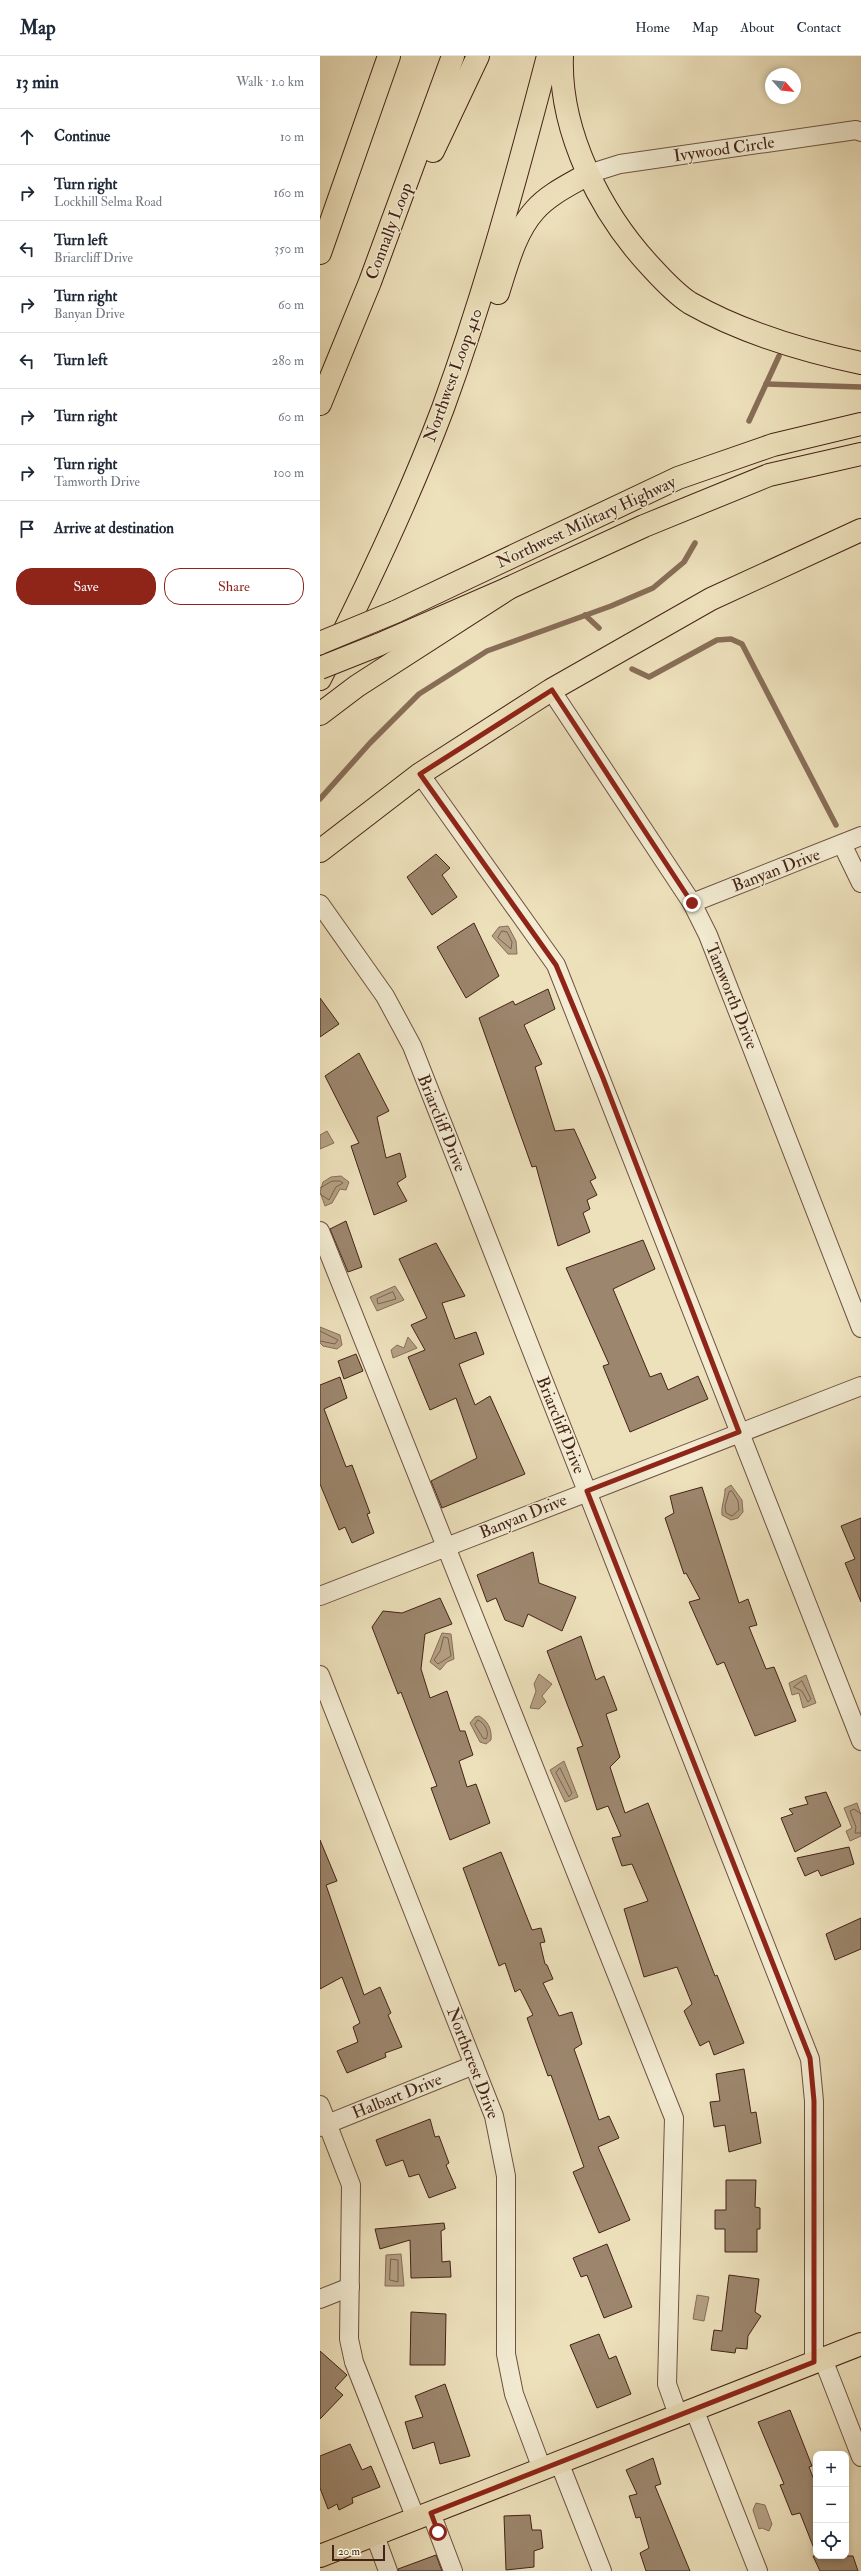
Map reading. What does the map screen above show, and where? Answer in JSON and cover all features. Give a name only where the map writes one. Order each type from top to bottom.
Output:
[{"type":"main road","points":[[320,253],[389,56]]},
{"type":"main road","name":"Connally Loop","points":[[320,404],[370,282],[453,56]]},
{"type":"main road","points":[[370,282],[478,56]]},
{"type":"main road","name":"Northwest Loop 410","points":[[320,679],[362,598],[443,408],[486,281],[516,180],[548,56]]},
{"type":"main road","points":[[562,56],[562,68],[570,120],[588,174],[606,210],[632,247],[661,278],[690,302],[767,338],[829,357],[861,363]]},
{"type":"main road","points":[[443,408],[491,313],[522,229],[535,210],[548,198],[588,174]]},
{"type":"main road","name":"Northwest Military Highway","points":[[320,643],[396,612],[678,478],[773,445],[861,424]]},
{"type":"main road","name":"Northwest Military Highway","points":[[320,668],[378,645],[509,588],[644,526],[769,475],[861,454]]},
{"type":"main road","points":[[320,851],[420,774],[552,690],[711,599],[861,530]]},
{"type":"main road","points":[[320,714],[357,686],[509,588]]},
{"type":"main road","points":[[320,2556],[374,2533],[423,2516],[861,2344]]},
{"type":"street","name":"Ivywood Circle","points":[[588,174],[620,164],[856,130],[861,132]]},
{"type":"street","name":"Tamworth Drive","points":[[552,690],[692,903],[719,962],[861,1328]]},
{"type":"street","points":[[420,774],[556,965],[603,1078],[739,1432],[861,1741]]},
{"type":"street","name":"Banyan Drive","points":[[692,903],[861,836]]},
{"type":"street","points":[[842,844],[861,883]]},
{"type":"street","name":"Briarcliff Drive","points":[[320,904],[385,996],[412,1046],[810,2058],[814,2101],[818,2360],[861,2457]]},
{"type":"street","points":[[320,1231],[444,1547],[674,2118],[667,2384],[686,2412],[758,2571]]},
{"type":"street","name":"Banyan Drive","points":[[320,1596],[587,1491],[861,1386]]},
{"type":"street","name":"Northcrest Drive","points":[[320,1675],[494,2116],[506,2176],[506,2354],[509,2374],[602,2571]]},
{"type":"street","name":"Halbart Drive","points":[[324,2125],[474,2065]]},
{"type":"street","points":[[320,2105],[324,2125],[350,2184],[349,2339],[354,2362],[423,2516],[453,2571]]},
{"type":"street","points":[[320,2299],[350,2287]]},
{"type":"street","points":[[374,2533],[384,2570]]},
{"type":"water","points":[[508,926],[516,941],[517,954],[508,954],[492,936],[499,927]]},
{"type":"water","points":[[327,1131],[334,1143],[320,1149],[320,1135]]},
{"type":"water","points":[[341,1176],[349,1182],[346,1190],[340,1189],[332,1203],[325,1206],[320,1192],[323,1182],[331,1177]]},
{"type":"water","points":[[395,1286],[404,1300],[377,1311],[370,1297]]},
{"type":"water","points":[[320,1327],[340,1335],[342,1345],[337,1349],[323,1346],[320,1343]]},
{"type":"water","points":[[408,1337],[417,1348],[393,1358],[391,1350],[397,1345],[404,1348]]},
{"type":"water","points":[[731,1485],[742,1500],[743,1512],[738,1518],[731,1520],[722,1515],[722,1511],[725,1489]]},
{"type":"water","points":[[442,1633],[451,1634],[454,1659],[447,1662],[440,1670],[430,1662]]},
{"type":"water","points":[[539,1674],[552,1684],[542,1696],[546,1702],[539,1709],[530,1708],[536,1691],[534,1684]]},
{"type":"water","points":[[806,1675],[816,1703],[803,1708],[799,1693],[792,1695],[789,1683]]},
{"type":"water","points":[[479,1716],[485,1720],[490,1729],[491,1740],[486,1744],[480,1742],[470,1723],[475,1717]]},
{"type":"water","points":[[564,1761],[578,1797],[565,1802],[550,1770]]},
{"type":"water","points":[[857,1803],[861,1815],[861,1836],[850,1841],[846,1831],[852,1828],[844,1808]]},
{"type":"water","points":[[401,2254],[404,2286],[385,2286],[386,2255]]},
{"type":"water","points":[[697,2295],[709,2297],[704,2321],[693,2319]]},
{"type":"water","points":[[756,2503],[765,2505],[772,2524],[769,2531],[762,2528],[759,2529],[753,2510]]},
{"type":"building","points":[[436,854],[450,868],[442,875],[457,897],[432,915],[407,877]]},
{"type":"building","points":[[474,923],[499,976],[466,998],[437,947]]},
{"type":"building","points":[[548,989],[555,1009],[524,1025],[542,1064],[535,1067],[555,1131],[574,1129],[596,1178],[590,1181],[597,1195],[587,1200],[590,1209],[583,1213],[590,1232],[558,1246],[536,1166],[532,1167],[479,1018],[513,1001],[515,1005]]},
{"type":"building","points":[[320,998],[339,1024],[320,1037]]},
{"type":"building","points":[[359,1053],[389,1111],[377,1117],[386,1158],[400,1153],[406,1177],[397,1183],[407,1201],[374,1215],[351,1146],[359,1143],[325,1076]]},
{"type":"building","points":[[346,1221],[362,1267],[348,1272],[330,1229]]},
{"type":"building","points":[[643,1240],[655,1269],[613,1289],[650,1377],[661,1373],[668,1390],[698,1376],[708,1399],[630,1432],[603,1366],[609,1364],[566,1268]]},
{"type":"building","points":[[436,1243],[465,1296],[442,1303],[455,1339],[476,1332],[484,1354],[459,1364],[475,1405],[490,1396],[525,1474],[442,1508],[431,1481],[477,1458],[456,1398],[430,1410],[408,1357],[425,1350],[411,1325],[427,1318],[399,1259]]},
{"type":"building","points":[[356,1354],[363,1371],[344,1379],[338,1361]]},
{"type":"building","points":[[340,1377],[347,1398],[324,1409],[346,1467],[352,1465],[370,1513],[367,1514],[374,1533],[352,1543],[345,1527],[339,1530],[320,1484],[320,1385]]},
{"type":"building","points":[[702,1487],[739,1603],[748,1599],[757,1625],[749,1627],[766,1669],[774,1667],[796,1721],[755,1736],[724,1662],[717,1665],[689,1602],[700,1599],[686,1573],[684,1574],[665,1518],[674,1513],[670,1496]]},
{"type":"building","points":[[861,1518],[861,1602],[845,1563],[855,1559],[841,1526]]},
{"type":"building","points":[[533,1552],[539,1583],[576,1597],[562,1631],[528,1614],[523,1627],[505,1620],[496,1598],[487,1602],[477,1575]]},
{"type":"building","points":[[440,1598],[452,1624],[425,1634],[421,1669],[430,1698],[447,1691],[460,1731],[465,1731],[473,1755],[459,1761],[467,1787],[476,1784],[490,1823],[450,1840],[431,1788],[437,1786],[401,1692],[398,1694],[372,1627],[383,1611],[402,1613]]},
{"type":"building","points":[[581,1636],[596,1680],[604,1676],[617,1710],[606,1714],[620,1757],[610,1767],[625,1813],[648,1803],[715,1976],[717,1975],[744,2043],[714,2055],[709,2041],[700,2046],[684,2011],[692,2004],[677,1967],[644,1977],[624,1909],[648,1901],[632,1864],[622,1866],[612,1838],[621,1836],[608,1806],[597,1810],[577,1748],[583,1746],[547,1651]]},
{"type":"building","points":[[826,1792],[841,1826],[795,1852],[781,1818],[793,1814],[789,1809],[808,1804],[805,1797]]},
{"type":"building","points":[[320,1840],[337,1881],[326,1885],[364,1995],[380,1987],[391,2013],[388,2015],[402,2047],[385,2053],[386,2057],[347,2073],[337,2051],[358,2042],[353,2027],[360,2023],[342,1977],[320,1989]]},
{"type":"building","points":[[849,1847],[854,1864],[821,1876],[818,1870],[805,1876],[797,1858]]},
{"type":"building","points":[[501,1852],[532,1930],[541,1928],[545,1942],[540,1943],[545,1964],[547,1965],[553,1979],[543,1983],[559,2016],[572,2012],[582,2044],[574,2049],[599,2120],[609,2116],[619,2138],[598,2147],[630,2220],[599,2233],[573,2172],[584,2167],[551,2075],[548,2076],[527,2018],[533,2015],[520,1989],[515,1992],[505,1963],[499,1966],[463,1868]]},
{"type":"building","points":[[861,1918],[861,1949],[835,1960],[826,1934]]},
{"type":"building","points":[[744,2069],[751,2113],[756,2112],[761,2143],[729,2152],[725,2125],[714,2127],[710,2102],[720,2101],[716,2074]]},
{"type":"building","points":[[430,2119],[435,2137],[439,2136],[449,2163],[446,2165],[456,2188],[429,2198],[419,2174],[409,2177],[403,2160],[386,2166],[376,2140]]},
{"type":"building","points":[[726,2180],[756,2180],[755,2207],[760,2208],[760,2229],[757,2229],[757,2252],[725,2252],[725,2229],[715,2229],[715,2210],[726,2210]]},
{"type":"building","points":[[444,2223],[445,2229],[441,2231],[442,2262],[450,2261],[451,2277],[411,2278],[410,2240],[380,2249],[375,2229]]},
{"type":"building","points":[[607,2244],[632,2307],[604,2318],[587,2275],[581,2277],[573,2258]]},
{"type":"building","points":[[729,2275],[759,2279],[755,2312],[761,2316],[748,2336],[747,2349],[736,2348],[735,2353],[711,2350],[714,2330],[722,2331]]},
{"type":"building","points":[[411,2312],[446,2314],[445,2365],[410,2365]]},
{"type":"building","points":[[599,2334],[609,2359],[616,2356],[631,2394],[597,2408],[570,2345]]},
{"type":"building","points":[[320,2351],[347,2375],[335,2388],[343,2395],[320,2419]]},
{"type":"building","points":[[445,2384],[470,2456],[440,2464],[434,2442],[413,2449],[405,2422],[423,2417],[415,2396]]},
{"type":"building","points":[[790,2410],[812,2466],[809,2467],[813,2477],[813,2546],[800,2513],[792,2515],[780,2485],[784,2484],[758,2422]]},
{"type":"building","points":[[350,2444],[362,2470],[371,2466],[380,2487],[352,2498],[353,2503],[339,2510],[337,2504],[328,2509],[320,2488],[320,2456]]},
{"type":"building","points":[[653,2458],[661,2484],[655,2486],[690,2571],[646,2571],[640,2553],[649,2548],[640,2517],[636,2518],[629,2496],[637,2494],[626,2470]]},
{"type":"building","points":[[530,2515],[532,2530],[541,2530],[543,2548],[534,2551],[534,2567],[506,2570],[504,2516]]},
{"type":"building","points":[[436,2555],[442,2571],[398,2571],[398,2569]]},
{"type":"building","points":[[849,2556],[853,2556],[858,2571],[820,2571],[814,2559],[849,2559]]},
{"type":"waterway","points":[[749,421],[779,356]]},
{"type":"waterway","points":[[766,384],[861,387]]},
{"type":"waterway","points":[[320,799],[370,743],[419,694],[487,651],[611,606],[653,588],[684,562],[695,543]]},
{"type":"waterway","points":[[585,615],[599,628]]},
{"type":"waterway","points":[[632,669],[649,677],[717,640],[731,639],[742,644],[836,825]]},
{"type":"route","points":[[438,2532],[431,2513],[814,2362],[814,2101],[810,2058],[713,1815],[587,1491],[739,1432],[603,1078],[556,965],[420,774],[473,738],[552,690],[692,903]]}]
